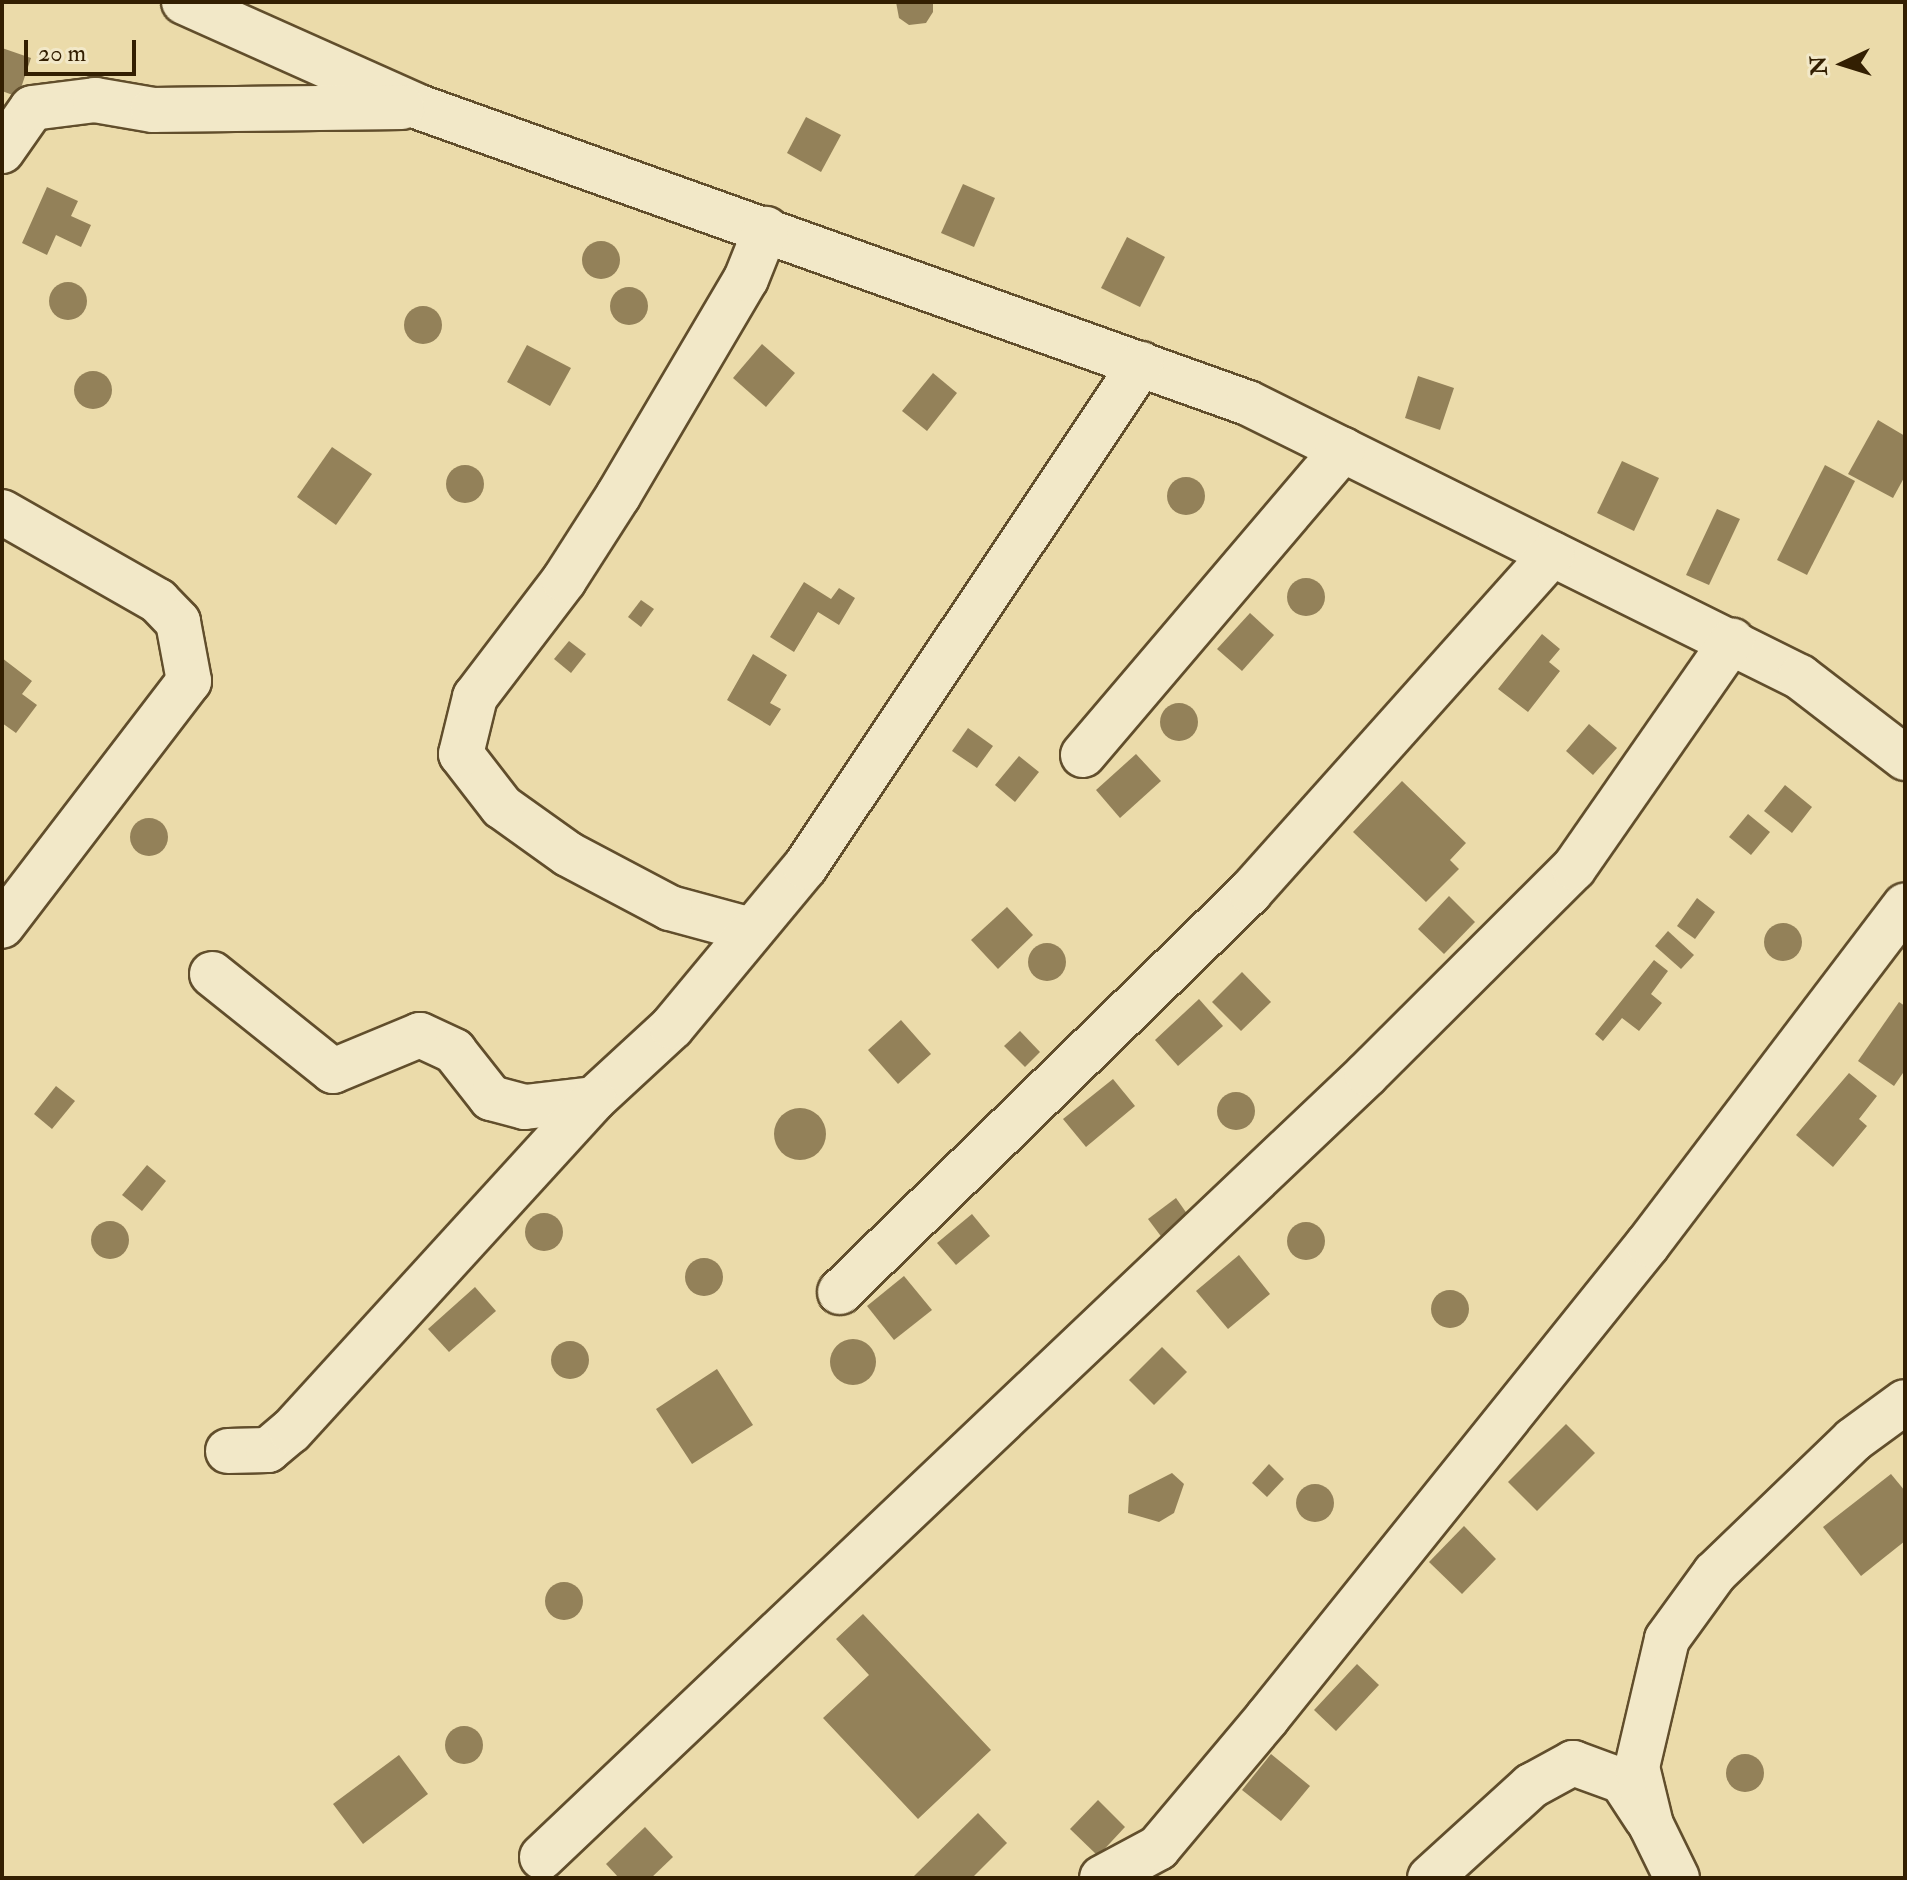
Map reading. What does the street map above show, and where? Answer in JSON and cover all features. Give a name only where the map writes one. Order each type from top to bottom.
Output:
[{"type":"street","points":[[184,2],[416,106],[1248,403],[1800,677],[1905,758]]},
{"type":"street","points":[[2,151],[17,109],[95,100],[153,110],[416,106]]},
{"type":"street","points":[[751,930],[670,908],[568,854],[502,807],[461,754],[475,697],[564,580],[618,496],[746,279],[766,229]]},
{"type":"street","points":[[228,1451],[268,1450],[291,1431],[594,1099],[672,1027],[805,867],[1141,364]]},
{"type":"street","points":[[1083,755],[1343,450]]},
{"type":"street","points":[[2,512],[158,601],[178,622],[189,681],[2,926]]},
{"type":"street","points":[[840,1292],[1250,892],[1552,554]]},
{"type":"street","points":[[542,1857],[1367,1074],[1574,868],[1732,641]]},
{"type":"street","points":[[1102,1878],[1158,1848],[1267,1718],[1648,1244],[1905,906]]},
{"type":"street","points":[[212,974],[333,1071],[420,1035],[454,1051],[491,1098],[525,1107],[594,1099]]},
{"type":"street","points":[[1651,1825],[1637,1767],[1667,1639],[1715,1573],[1853,1440],[1905,1402]]},
{"type":"street","points":[[1430,1878],[1531,1786],[1573,1763],[1622,1781],[1651,1825],[1677,1878]]},
{"type":"building","points":[[896,2],[933,2],[933,12],[926,23],[909,25],[899,18]]},
{"type":"building","points":[[2,48],[31,58],[18,97],[2,91]]},
{"type":"building","points":[[806,117],[841,135],[821,172],[787,153]]},
{"type":"building","points":[[963,184],[995,198],[974,247],[941,233]]},
{"type":"building","points":[[47,187],[78,201],[71,216],[91,225],[81,247],[56,235],[47,255],[22,243]]},
{"type":"building","points":[[1127,237],[1165,257],[1140,307],[1101,288]]},
{"type":"building","points":[[601,241],[615,246],[620,260],[615,274],[601,279],[587,274],[582,260],[587,246]]},
{"type":"building","points":[[68,282],[81,288],[87,301],[81,314],[68,320],[55,314],[49,301],[55,288]]},
{"type":"building","points":[[629,287],[643,292],[648,306],[643,320],[629,325],[615,320],[610,306],[615,292]]},
{"type":"building","points":[[423,306],[437,311],[442,325],[437,339],[423,344],[409,339],[404,325],[409,311]]},
{"type":"building","points":[[762,344],[795,373],[766,407],[733,378]]},
{"type":"building","points":[[527,345],[571,368],[550,406],[507,382]]},
{"type":"building","points":[[93,371],[107,376],[112,390],[107,404],[93,409],[79,404],[74,390],[79,376]]},
{"type":"building","points":[[933,373],[957,393],[927,431],[902,411]]},
{"type":"building","points":[[1418,376],[1454,388],[1440,430],[1405,418]]},
{"type":"building","points":[[1878,420],[1905,436],[1905,476],[1893,498],[1848,474]]},
{"type":"building","points":[[332,447],[372,474],[336,525],[297,497]]},
{"type":"building","points":[[1622,461],[1659,478],[1634,531],[1597,513]]},
{"type":"building","points":[[465,465],[479,470],[484,484],[479,498],[465,503],[451,498],[446,484],[451,470]]},
{"type":"building","points":[[1825,465],[1855,481],[1807,575],[1777,560]]},
{"type":"building","points":[[1186,477],[1200,482],[1205,496],[1200,510],[1186,515],[1172,510],[1167,496],[1172,482]]},
{"type":"building","points":[[1717,509],[1740,519],[1709,585],[1686,575]]},
{"type":"building","points":[[1306,578],[1320,583],[1325,597],[1320,611],[1306,616],[1292,611],[1287,597],[1292,583]]},
{"type":"building","points":[[804,582],[831,599],[839,588],[855,598],[839,625],[818,612],[794,652],[770,637]]},
{"type":"building","points":[[641,600],[654,609],[641,627],[628,617]]},
{"type":"building","points":[[1250,613],[1274,635],[1242,671],[1217,649]]},
{"type":"building","points":[[1542,634],[1560,649],[1549,662],[1560,671],[1528,712],[1498,689]]},
{"type":"building","points":[[569,641],[586,654],[571,673],[554,659]]},
{"type":"building","points":[[753,654],[787,675],[770,703],[781,709],[770,726],[727,700]]},
{"type":"building","points":[[2,658],[32,681],[22,694],[37,705],[16,733],[2,723]]},
{"type":"building","points":[[1179,703],[1193,708],[1198,722],[1193,736],[1179,741],[1165,736],[1160,722],[1165,708]]},
{"type":"building","points":[[1589,724],[1617,748],[1593,775],[1566,751]]},
{"type":"building","points":[[968,728],[993,746],[977,768],[952,751]]},
{"type":"building","points":[[1136,754],[1161,781],[1120,818],[1096,790]]},
{"type":"building","points":[[1019,756],[1039,772],[1015,802],[995,785]]},
{"type":"building","points":[[1402,781],[1466,843],[1450,860],[1459,869],[1426,902],[1353,832]]},
{"type":"building","points":[[1785,785],[1812,807],[1792,833],[1764,811]]},
{"type":"building","points":[[1748,814],[1770,832],[1751,855],[1729,837]]},
{"type":"building","points":[[149,818],[163,823],[168,837],[163,851],[149,856],[135,851],[130,837],[135,823]]},
{"type":"building","points":[[1449,896],[1475,922],[1444,954],[1418,929]]},
{"type":"building","points":[[1697,898],[1715,912],[1695,939],[1677,926]]},
{"type":"building","points":[[1007,907],[1033,935],[998,969],[971,940]]},
{"type":"building","points":[[1783,923],[1797,928],[1802,942],[1797,956],[1783,961],[1769,956],[1764,942],[1769,928]]},
{"type":"building","points":[[1668,931],[1694,955],[1681,969],[1655,946]]},
{"type":"building","points":[[1047,943],[1061,948],[1066,962],[1061,976],[1047,981],[1033,976],[1028,962],[1033,948]]},
{"type":"building","points":[[1654,960],[1668,971],[1651,994],[1662,1003],[1639,1031],[1622,1018],[1603,1041],[1595,1034]]},
{"type":"building","points":[[1242,972],[1271,1002],[1241,1031],[1212,1002]]},
{"type":"building","points":[[1199,999],[1223,1026],[1178,1066],[1155,1040]]},
{"type":"building","points":[[1899,1002],[1905,1006],[1905,1070],[1894,1086],[1858,1061]]},
{"type":"building","points":[[901,1020],[931,1054],[898,1084],[868,1050]]},
{"type":"building","points":[[1020,1031],[1040,1052],[1025,1067],[1004,1046]]},
{"type":"building","points":[[1849,1073],[1877,1096],[1859,1119],[1867,1126],[1833,1167],[1796,1135]]},
{"type":"building","points":[[1113,1079],[1135,1106],[1086,1147],[1063,1119]]},
{"type":"building","points":[[56,1086],[75,1101],[52,1129],[34,1114]]},
{"type":"building","points":[[1236,1092],[1250,1097],[1255,1111],[1250,1125],[1236,1130],[1222,1125],[1217,1111],[1222,1097]]},
{"type":"building","points":[[800,1108],[818,1116],[826,1134],[818,1152],[800,1160],[782,1152],[774,1134],[782,1116]]},
{"type":"building","points":[[147,1165],[166,1181],[142,1211],[122,1195]]},
{"type":"building","points":[[1176,1198],[1190,1218],[1163,1239],[1148,1219]]},
{"type":"building","points":[[544,1213],[558,1218],[563,1232],[558,1246],[544,1251],[530,1246],[525,1232],[530,1218]]},
{"type":"building","points":[[972,1214],[990,1236],[956,1265],[937,1243]]},
{"type":"building","points":[[110,1221],[124,1226],[129,1240],[124,1254],[110,1259],[96,1254],[91,1240],[96,1226]]},
{"type":"building","points":[[1306,1222],[1320,1227],[1325,1241],[1320,1255],[1306,1260],[1292,1255],[1287,1241],[1292,1227]]},
{"type":"building","points":[[1239,1255],[1270,1294],[1228,1329],[1196,1291]]},
{"type":"building","points":[[704,1258],[718,1263],[723,1277],[718,1291],[704,1296],[690,1291],[685,1277],[690,1263]]},
{"type":"building","points":[[904,1276],[932,1310],[894,1340],[867,1306]]},
{"type":"building","points":[[475,1287],[496,1311],[449,1352],[428,1329]]},
{"type":"building","points":[[1450,1290],[1464,1295],[1469,1309],[1464,1323],[1450,1328],[1436,1323],[1431,1309],[1436,1295]]},
{"type":"building","points":[[853,1339],[869,1346],[876,1362],[869,1378],[853,1385],[837,1378],[830,1362],[837,1346]]},
{"type":"building","points":[[570,1341],[584,1346],[589,1360],[584,1374],[570,1379],[556,1374],[551,1360],[556,1346]]},
{"type":"building","points":[[1162,1347],[1187,1372],[1154,1405],[1129,1380]]},
{"type":"building","points":[[717,1369],[753,1425],[692,1464],[656,1409]]},
{"type":"building","points":[[1566,1424],[1595,1453],[1537,1511],[1508,1482]]},
{"type":"building","points":[[1269,1464],[1284,1479],[1267,1497],[1252,1483]]},
{"type":"building","points":[[1172,1473],[1184,1484],[1174,1513],[1159,1522],[1128,1513],[1129,1495]]},
{"type":"building","points":[[1891,1474],[1905,1491],[1905,1541],[1861,1576],[1823,1527]]},
{"type":"building","points":[[1315,1484],[1329,1489],[1334,1503],[1329,1517],[1315,1522],[1301,1517],[1296,1503],[1301,1489]]},
{"type":"building","points":[[1464,1526],[1496,1559],[1462,1594],[1429,1562]]},
{"type":"building","points":[[564,1582],[578,1587],[583,1601],[578,1615],[564,1620],[550,1615],[545,1601],[550,1587]]},
{"type":"building","points":[[863,1614],[991,1750],[918,1819],[823,1718],[869,1675],[836,1639]]},
{"type":"building","points":[[1357,1664],[1379,1685],[1336,1731],[1314,1710]]},
{"type":"building","points":[[464,1726],[478,1731],[483,1745],[478,1759],[464,1764],[450,1759],[445,1745],[450,1731]]},
{"type":"building","points":[[1271,1754],[1310,1786],[1281,1821],[1242,1790]]},
{"type":"building","points":[[1745,1754],[1759,1759],[1764,1773],[1759,1787],[1745,1792],[1731,1787],[1726,1773],[1731,1759]]},
{"type":"building","points":[[399,1755],[428,1794],[363,1844],[333,1804]]},
{"type":"building","points":[[1098,1800],[1125,1827],[1098,1856],[1070,1829]]},
{"type":"building","points":[[978,1813],[1007,1843],[972,1878],[912,1878]]},
{"type":"building","points":[[645,1827],[673,1857],[651,1878],[619,1878],[606,1864]]}]
